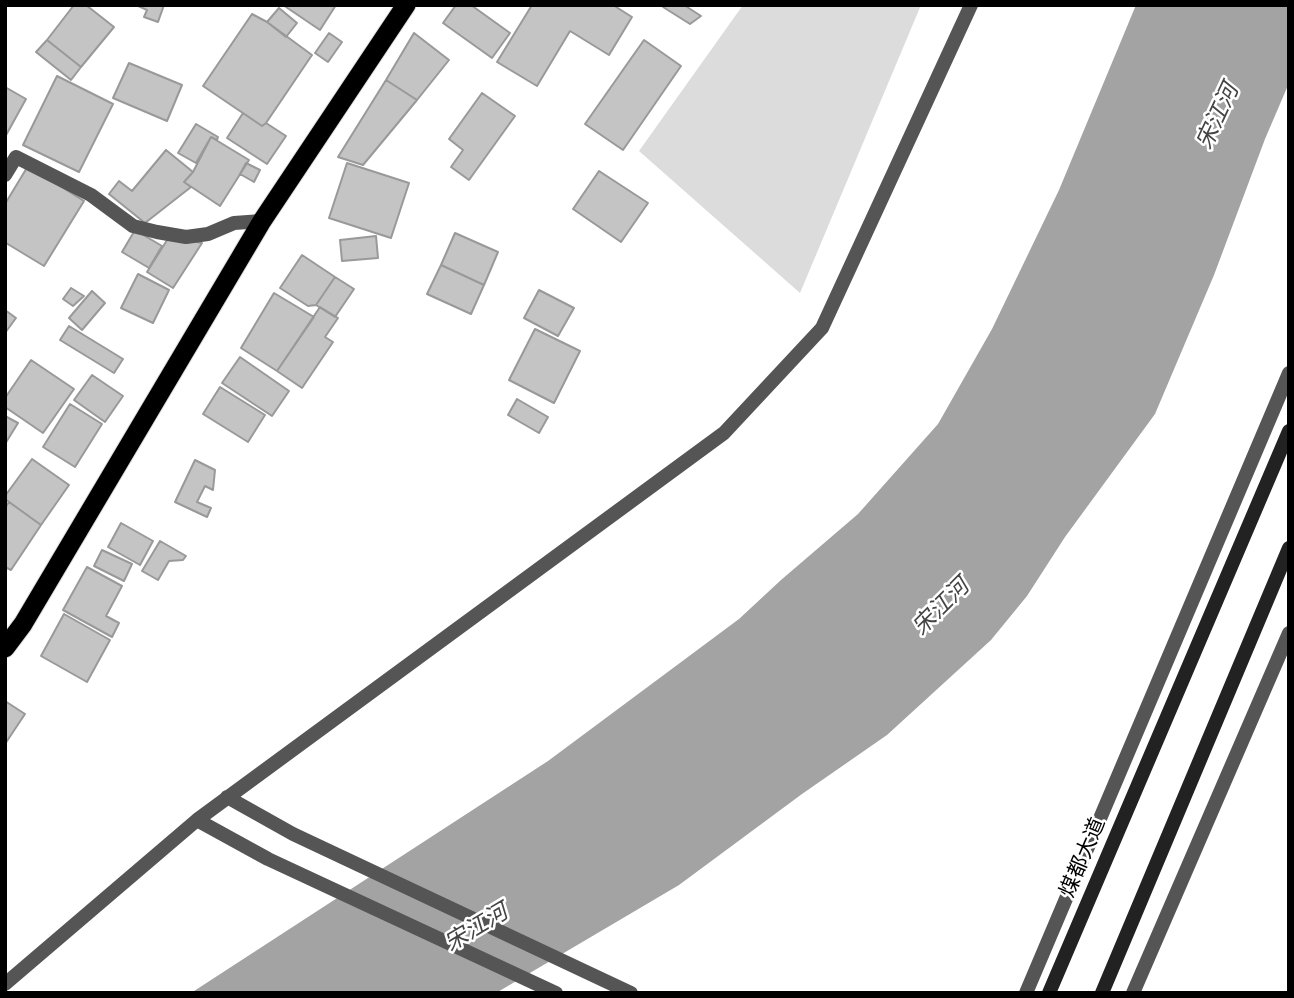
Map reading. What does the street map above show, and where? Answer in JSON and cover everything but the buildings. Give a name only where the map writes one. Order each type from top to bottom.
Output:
[{"type":"highway","points":[[5,648],[23,624],[262,221],[406,5]]},
{"type":"main road","name":"煤都大道","points":[[1049,993],[1289,430]]},
{"type":"main road","points":[[1102,993],[1289,548]]},
{"type":"street","points":[[5,984],[227,797],[724,433],[822,328],[971,5]]},
{"type":"street","points":[[5,175],[16,157],[91,195],[133,226],[157,232],[186,237],[208,234],[234,223],[262,221]]},
{"type":"street","points":[[1026,993],[1289,373]]},
{"type":"street","points":[[1133,993],[1289,633]]},
{"type":"street","points":[[227,797],[293,834],[630,992]]},
{"type":"street","points":[[197,820],[268,859],[556,993]]},
{"type":"shaded area","points":[[743,5],[921,5],[800,293],[639,151]]},
{"type":"water","name":"宋江河","points":[[1136,5],[1289,5],[1289,83],[1214,275],[1155,414],[1065,537],[1027,596],[991,640],[887,735],[679,885],[496,993],[191,993],[548,761],[739,619],[858,514],[938,424],[992,329],[1059,190]]}]
